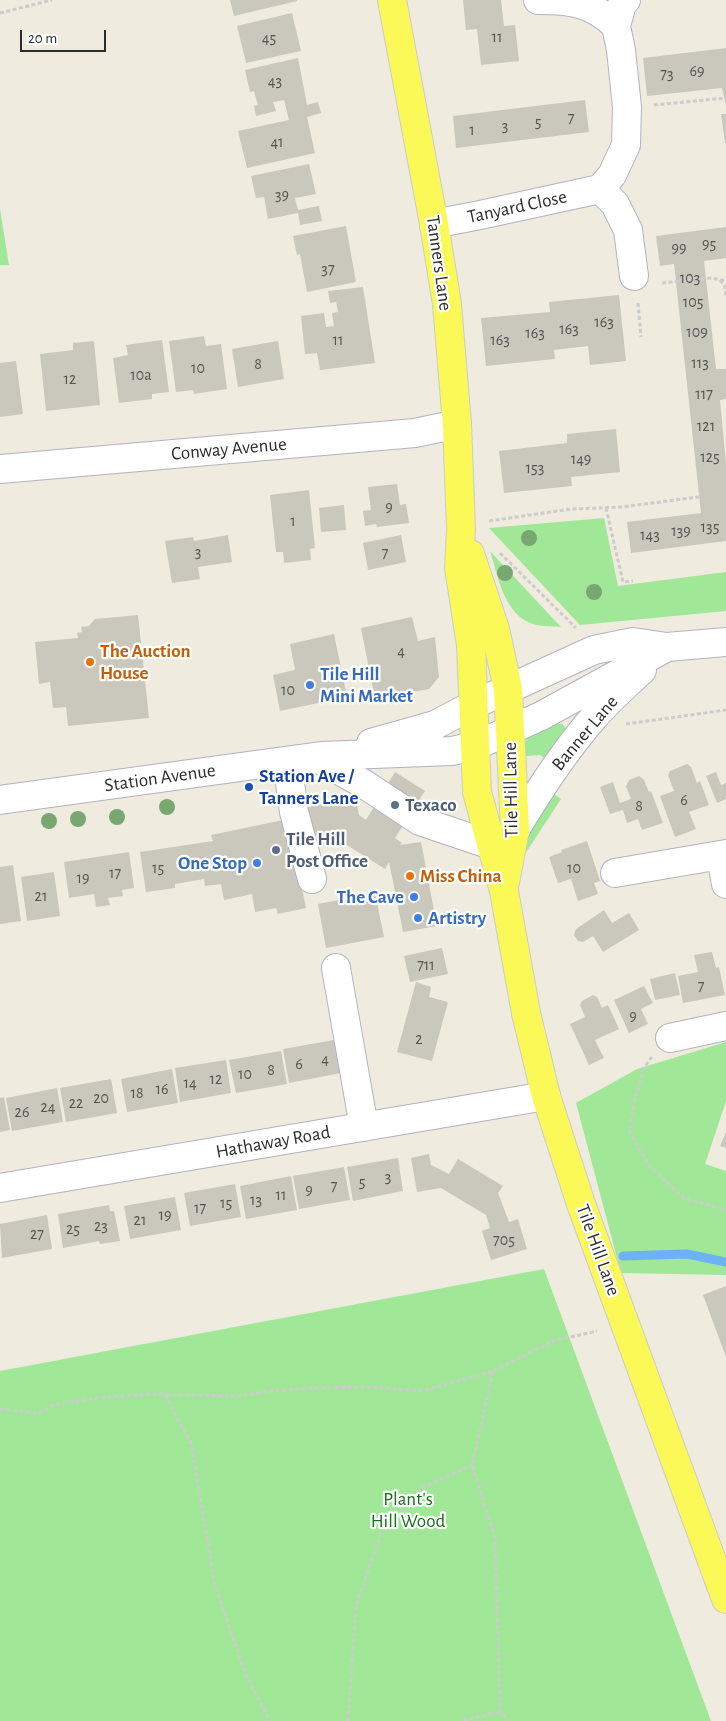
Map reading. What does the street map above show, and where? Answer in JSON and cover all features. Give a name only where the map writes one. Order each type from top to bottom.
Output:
[{"type":"main road","name":"Tanners Lane","points":[[392,0],[447,304],[457,424],[471,525],[508,689]]},
{"type":"main road","name":"Tanners Lane","points":[[471,525],[459,568],[470,645],[473,705]]},
{"type":"main road","name":"Tile Hill Lane","points":[[504,891],[515,830],[508,689]]},
{"type":"main road","name":"Tile Hill Lane","points":[[473,705],[477,792],[504,891],[526,1013],[546,1096],[581,1204],[726,1599]]},
{"type":"street","points":[[538,0],[573,2],[592,8],[616,26]]},
{"type":"street","points":[[626,0],[622,4],[616,26],[621,50],[627,107],[626,145],[612,175],[600,189],[615,204],[628,230],[635,281]]},
{"type":"street","name":"Tanyard Close","points":[[434,224],[480,216],[600,189]]},
{"type":"street","name":"Conway Avenue","points":[[0,470],[415,433],[457,424]]},
{"type":"street","name":"Banner Lane","points":[[473,705],[594,650],[633,642],[667,647],[726,642]]},
{"type":"street","name":"Banner Lane","points":[[475,746],[541,716],[667,647]]},
{"type":"street","name":"Banner Lane","points":[[515,830],[542,784],[595,715],[667,647]]},
{"type":"street","name":"Station Avenue","points":[[317,757],[410,734],[435,725],[473,705]]},
{"type":"street","name":"Station Avenue","points":[[0,800],[317,757],[444,752],[475,746]]},
{"type":"street","points":[[317,757],[364,784],[420,821],[491,845]]},
{"type":"street","points":[[287,761],[294,812],[312,879]]},
{"type":"street","points":[[615,873],[723,854],[726,884]]},
{"type":"street","points":[[336,968],[364,1127]]},
{"type":"street","points":[[670,1038],[726,1026]]},
{"type":"street","name":"Hathaway Road","points":[[0,1188],[546,1096]]},
{"type":"path","points":[[0,12],[52,0]]},
{"type":"path","points":[[627,107],[726,98]]},
{"type":"path","points":[[642,337],[635,281],[711,278],[726,281]]},
{"type":"path","points":[[720,279],[725,286],[726,298]]},
{"type":"path","points":[[471,525],[571,509],[606,508],[699,497]]},
{"type":"path","points":[[606,508],[623,582],[633,581]]},
{"type":"path","points":[[496,549],[579,630]]},
{"type":"path","points":[[620,725],[726,710]]},
{"type":"path","points":[[470,918],[482,917]]},
{"type":"path","points":[[670,1038],[647,1061],[637,1091],[629,1131],[651,1168],[684,1198],[726,1210]]},
{"type":"path","points":[[0,1409],[40,1413],[53,1405],[97,1398],[148,1394],[240,1396],[270,1391],[355,1388],[423,1391],[493,1371],[553,1341],[600,1330]]},
{"type":"path","points":[[493,1371],[472,1465],[495,1537],[500,1711],[508,1721]]},
{"type":"path","points":[[164,1395],[191,1443],[215,1586],[246,1675],[270,1721]]},
{"type":"path","points":[[348,1721],[353,1671],[356,1606],[381,1533],[420,1490],[472,1465]]},
{"type":"path","points":[[463,1721],[500,1711]]},
{"type":"green space","points":[[0,209],[9,265],[0,265]]},
{"type":"green space","points":[[604,518],[618,586],[726,572],[726,611],[580,625],[489,528]]},
{"type":"green space","points":[[490,551],[561,627],[533,624],[515,612],[499,583]]},
{"type":"green space","points":[[554,724],[562,724],[569,732],[550,762],[540,755],[526,756],[523,747],[528,737]]},
{"type":"green space","points":[[547,789],[561,799],[521,860],[533,809]]},
{"type":"green space","points":[[726,1042],[726,1101],[705,1164],[726,1171],[726,1275],[621,1273],[576,1103],[637,1069]]},
{"type":"green space","name":"Plant's Hill Wood","points":[[544,1269],[711,1721],[0,1721],[0,1371]]},
{"type":"building","points":[[230,0],[297,0],[297,1],[234,16]]},
{"type":"building","points":[[463,0],[501,0],[504,26],[515,25],[519,61],[481,65],[477,29],[466,30]]},
{"type":"building","points":[[292,13],[301,51],[246,63],[237,26]]},
{"type":"building","points":[[726,48],[726,105],[722,88],[647,96],[643,58]]},
{"type":"building","points":[[298,58],[307,105],[318,102],[321,113],[307,117],[315,153],[247,168],[238,131],[289,120],[284,100],[273,102],[276,111],[256,116],[254,106],[258,105],[254,91],[250,92],[245,70]]},
{"type":"building","points":[[585,100],[589,132],[456,148],[453,116]]},
{"type":"building","points":[[721,114],[726,114],[726,143],[725,143]]},
{"type":"building","points":[[309,164],[316,194],[295,198],[298,210],[319,206],[322,221],[300,225],[298,213],[268,219],[264,197],[256,198],[251,176]]},
{"type":"building","points":[[346,226],[356,282],[307,292],[300,254],[297,255],[293,236]]},
{"type":"building","points":[[726,227],[726,258],[704,261],[716,369],[726,369],[726,399],[720,400],[726,463],[726,541],[631,553],[627,522],[701,513],[674,264],[660,266],[656,236]]},
{"type":"building","points":[[363,287],[375,363],[320,370],[317,353],[305,354],[301,316],[324,313],[326,327],[334,326],[332,313],[338,312],[336,302],[330,303],[328,291]]},
{"type":"building","points":[[619,295],[626,361],[590,365],[588,346],[554,350],[555,359],[486,366],[481,318],[550,312],[549,302]]},
{"type":"building","points":[[204,336],[206,346],[221,344],[227,389],[194,394],[193,390],[176,392],[169,341]]},
{"type":"building","points":[[162,340],[169,392],[152,394],[152,399],[119,403],[113,358],[128,355],[126,345]]},
{"type":"building","points":[[94,341],[100,405],[46,411],[40,354],[73,350],[73,343]]},
{"type":"building","points":[[278,341],[284,379],[238,387],[232,349]]},
{"type":"building","points":[[16,361],[23,414],[0,417],[0,363]]},
{"type":"building","points":[[616,429],[620,472],[571,477],[572,486],[504,493],[499,451],[567,443],[567,434]]},
{"type":"building","points":[[397,484],[400,505],[406,504],[409,523],[377,527],[376,524],[365,526],[363,511],[371,510],[368,487]]},
{"type":"building","points":[[309,490],[315,548],[310,549],[311,560],[284,563],[283,552],[276,552],[270,495]]},
{"type":"building","points":[[344,505],[346,530],[321,532],[319,508]]},
{"type":"building","points":[[228,535],[232,562],[198,567],[200,579],[172,583],[165,541],[193,537],[194,541]]},
{"type":"building","points":[[401,535],[406,562],[368,570],[363,543]]},
{"type":"building","name":"The Auction House","points":[[138,615],[149,718],[68,726],[66,707],[53,708],[50,682],[39,684],[35,642],[78,638],[77,633],[82,632],[81,627],[89,626],[95,619]]},
{"type":"building","points":[[412,617],[418,641],[435,637],[439,677],[429,689],[375,699],[361,628]]},
{"type":"building","points":[[334,634],[347,697],[280,711],[273,675],[295,670],[290,644]]},
{"type":"building","points":[[687,764],[691,767],[697,783],[700,781],[709,805],[689,812],[696,829],[675,837],[660,796],[674,791],[668,775],[670,771]]},
{"type":"building","points":[[395,772],[425,791],[395,838],[402,843],[400,845],[421,842],[437,926],[403,932],[389,862],[385,869],[342,842],[310,850],[301,809],[355,796],[359,815],[366,820]]},
{"type":"building","points":[[716,772],[721,785],[726,783],[726,799],[717,803],[706,776]]},
{"type":"building","points":[[639,776],[644,780],[649,792],[651,791],[663,823],[642,830],[638,819],[627,823],[623,810],[610,814],[600,787],[613,782],[620,803],[631,799],[626,786],[629,780]]},
{"type":"building","name":"One Stop","points":[[288,819],[306,908],[278,914],[276,908],[255,912],[252,894],[224,900],[221,884],[205,886],[204,879],[175,884],[175,888],[146,892],[140,852],[213,841],[211,835]]},
{"type":"building","points":[[587,841],[600,881],[594,883],[598,894],[578,901],[571,879],[558,883],[549,857],[562,852],[561,850]]},
{"type":"building","points":[[129,852],[134,888],[122,890],[123,896],[108,898],[110,905],[96,907],[94,894],[69,898],[64,862]]},
{"type":"building","points":[[13,865],[21,921],[0,924],[0,867]]},
{"type":"building","points":[[54,872],[60,916],[27,921],[21,877]]},
{"type":"building","points":[[375,893],[384,937],[326,948],[318,904]]},
{"type":"building","points":[[604,910],[612,923],[629,913],[639,930],[603,952],[593,936],[583,942],[578,941],[574,935],[576,929]]},
{"type":"building","points":[[442,948],[448,974],[410,982],[404,956]]},
{"type":"building","points":[[712,952],[716,968],[719,967],[725,995],[683,1003],[678,976],[698,972],[694,955]]},
{"type":"building","points":[[675,973],[680,995],[655,1000],[650,979]]},
{"type":"building","points":[[416,982],[431,987],[429,997],[448,1002],[432,1061],[397,1052]]},
{"type":"building","points":[[644,986],[653,1003],[641,1009],[648,1024],[629,1033],[614,1000]]},
{"type":"building","points":[[593,995],[597,997],[602,1008],[608,1005],[619,1029],[595,1040],[604,1058],[589,1065],[570,1024],[585,1017],[580,1005],[582,1001]]},
{"type":"building","points":[[334,1040],[341,1073],[289,1083],[283,1049]]},
{"type":"building","points":[[281,1051],[287,1084],[236,1093],[229,1060]]},
{"type":"building","points":[[226,1060],[231,1093],[180,1102],[175,1068]]},
{"type":"building","points":[[172,1069],[178,1103],[127,1112],[121,1079]]},
{"type":"building","points":[[111,1079],[117,1113],[66,1122],[60,1088]]},
{"type":"building","points":[[57,1088],[63,1122],[12,1131],[6,1098]]},
{"type":"building","points":[[4,1097],[10,1130],[0,1132],[0,1098]]},
{"type":"building","points":[[726,1132],[726,1148],[720,1146]]},
{"type":"building","points":[[429,1154],[431,1165],[449,1174],[458,1159],[503,1186],[498,1193],[509,1222],[518,1219],[527,1249],[491,1260],[482,1231],[490,1228],[486,1215],[441,1188],[417,1192],[411,1158]]},
{"type":"building","points":[[398,1158],[403,1191],[353,1201],[347,1167]]},
{"type":"building","points":[[344,1167],[350,1200],[299,1209],[293,1176]]},
{"type":"building","points":[[291,1176],[297,1210],[246,1219],[240,1186]]},
{"type":"building","points":[[235,1184],[241,1217],[190,1226],[184,1193]]},
{"type":"building","points":[[175,1197],[181,1230],[130,1239],[124,1206]]},
{"type":"building","points":[[109,1205],[110,1211],[114,1211],[120,1241],[100,1244],[99,1241],[63,1248],[58,1214]]},
{"type":"building","points":[[47,1215],[52,1249],[2,1258],[0,1224]]},
{"type":"building","points":[[726,1286],[726,1357],[703,1295]]},
{"type":"waterway","points":[[623,1256],[687,1254],[726,1262]]},
{"type":"place","name":"The Auction House","points":[[90,662]]},
{"type":"place","name":"Tile Hill Mini Market","points":[[310,685]]},
{"type":"place","name":"Station Ave / Tanners Lane","points":[[249,787]]},
{"type":"place","name":"Texaco","points":[[395,805]]},
{"type":"place","name":"Tile Hill Post Office","points":[[276,850]]},
{"type":"place","name":"One Stop","points":[[257,863]]},
{"type":"place","name":"Miss China","points":[[410,876]]},
{"type":"place","name":"The Cave","points":[[414,897]]},
{"type":"place","name":"Artistry","points":[[418,918]]}]
